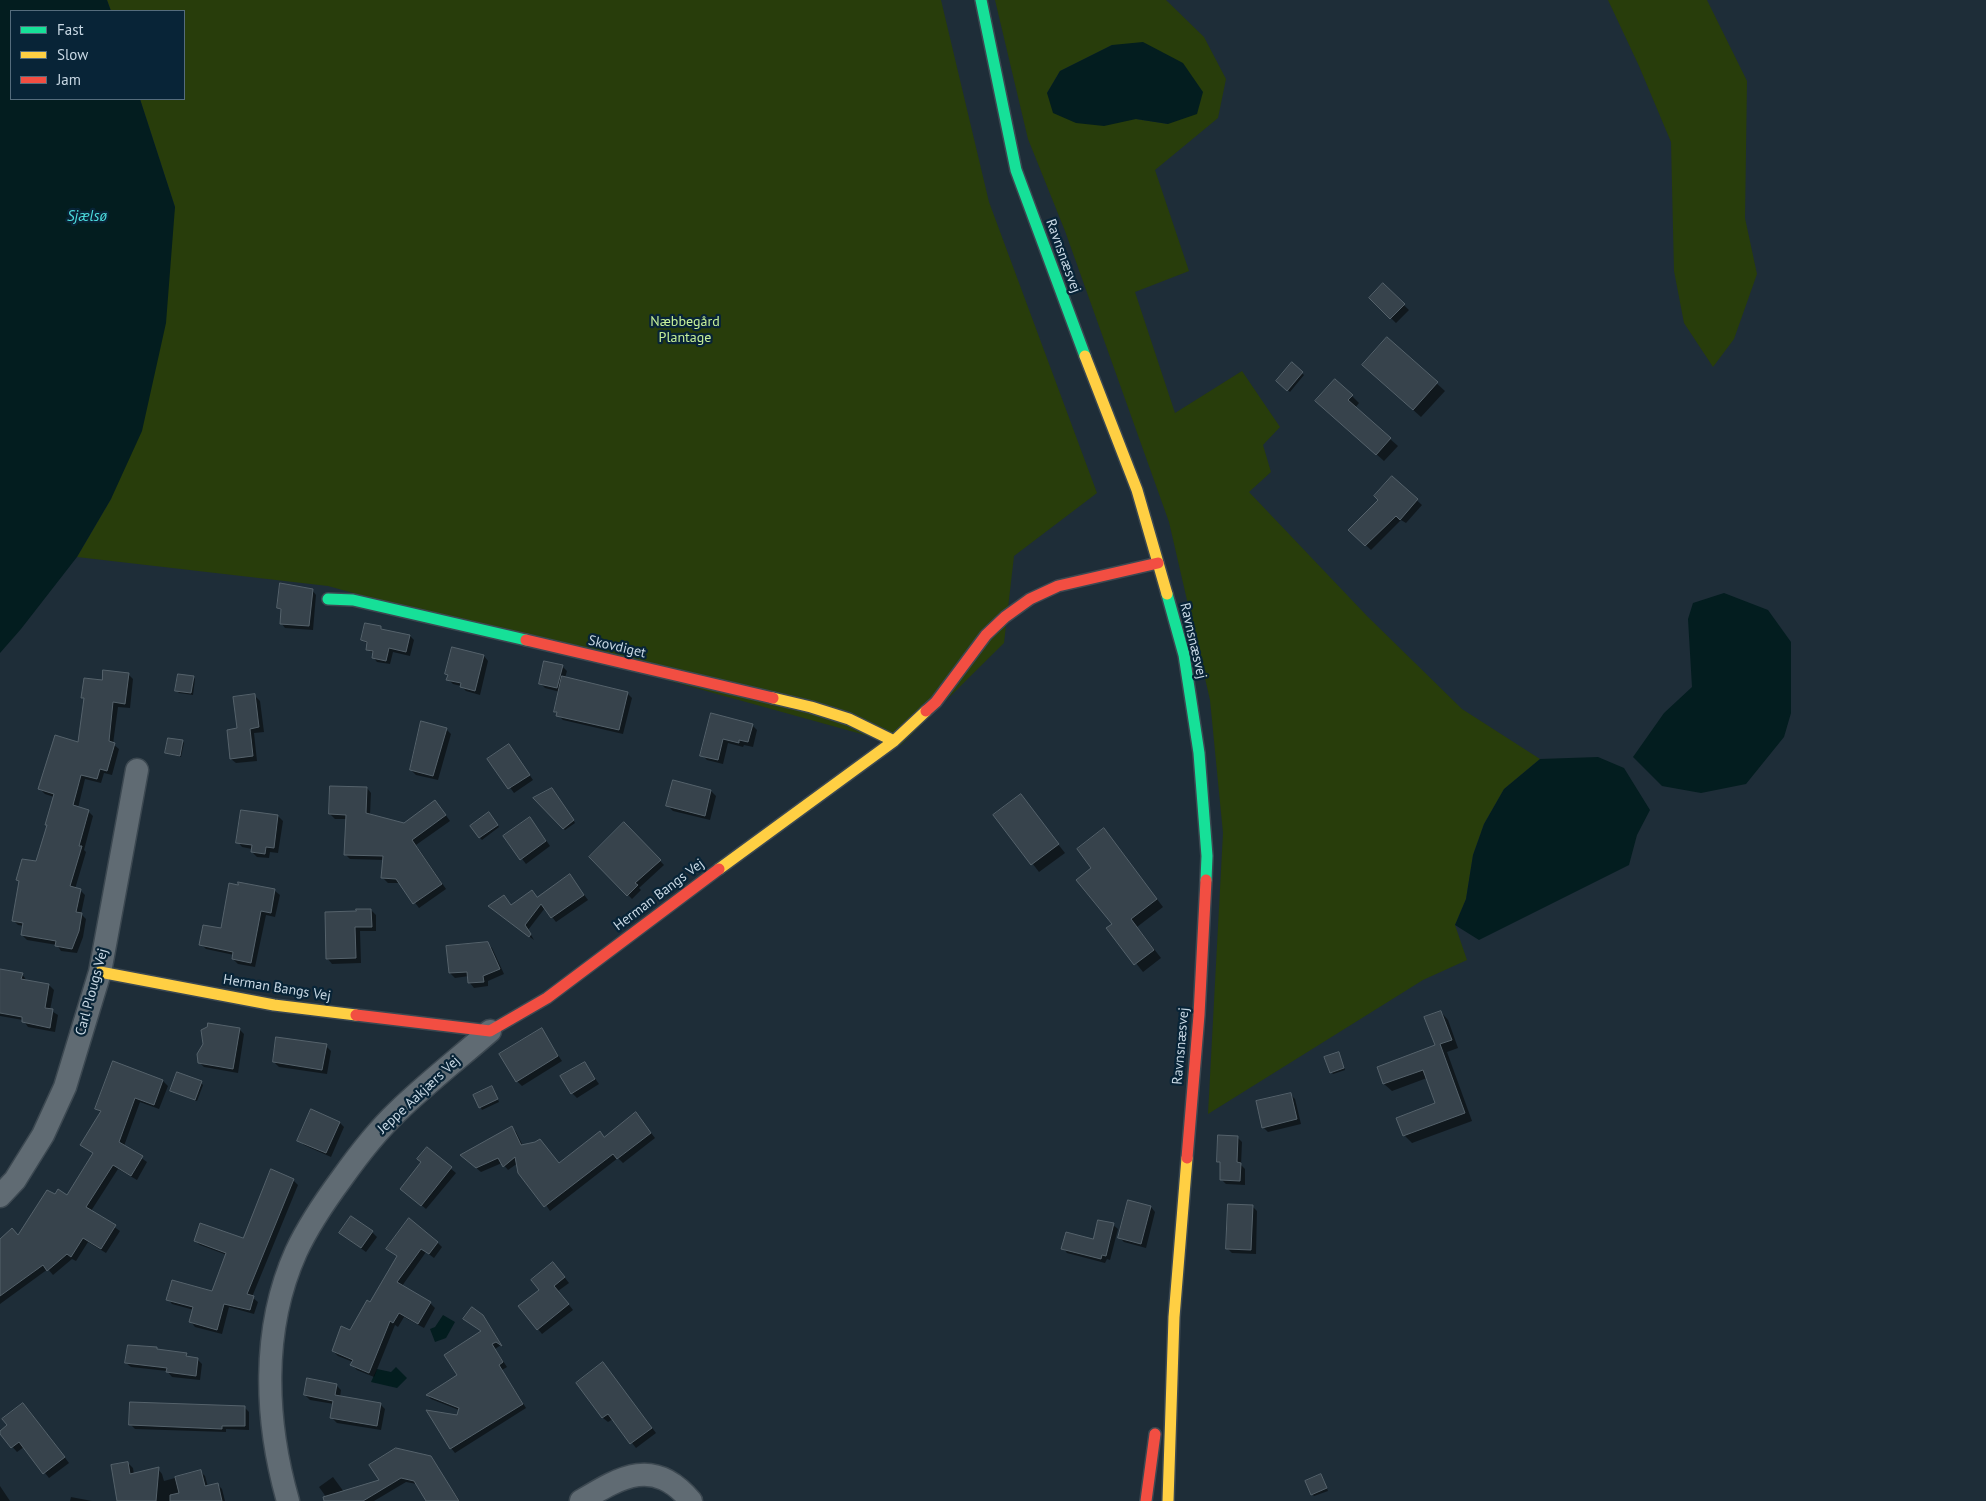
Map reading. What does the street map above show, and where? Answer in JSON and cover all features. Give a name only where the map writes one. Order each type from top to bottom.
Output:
[{"type":"street","name":"Ravnsnæsvej","points":[[981,0],[1016,170],[1062,298],[1137,490],[1184,656],[1200,753],[1207,856],[1199,1016],[1174,1317],[1168,1501]]},
{"type":"street","name":"Herman Bangs Vej","points":[[100,972],[274,1005],[490,1031],[547,998],[894,741],[936,702],[986,635],[1005,617],[1030,599],[1058,586],[1158,563]]},
{"type":"street","name":"Skovdiget","points":[[328,599],[353,600],[810,707],[849,719],[894,741]]},
{"type":"street","name":"Carl Plougs Vej","points":[[0,1196],[15,1180],[43,1135],[65,1087],[100,972],[137,770]]},
{"type":"street","name":"Jeppe Aakjærs Vej","points":[[288,1501],[281,1476],[270,1412],[272,1350],[281,1295],[296,1252],[327,1199],[362,1150],[397,1112],[490,1031]]},
{"type":"street","name":"Ravnsnæsvej","points":[[1160,1403],[1174,1317]]},
{"type":"street","points":[[1146,1501],[1156,1423]]},
{"type":"street","points":[[581,1501],[611,1483],[639,1474],[661,1478],[679,1487],[691,1501]]},
{"type":"green space","name":"Næbbegård Plantage","points":[[107,0],[941,0],[989,202],[1097,493],[1014,556],[1004,643],[901,745],[328,586],[77,557],[111,499],[175,207],[140,100],[185,100],[185,10],[111,10]]},
{"type":"green space","points":[[995,0],[1166,0],[1204,37],[1226,79],[1218,118],[1155,170],[1189,271],[1135,292],[1175,413],[1242,371],[1280,427],[1263,445],[1271,472],[1249,492],[1367,616],[1462,709],[1540,759],[1504,789],[1484,824],[1473,855],[1466,899],[1455,925],[1467,960],[1423,980],[1208,1114],[1223,833],[1210,700],[1169,522],[1065,231],[1028,139]],"holes":[[[1112,45],[1168,124],[1136,119],[1047,93],[1060,71]]]},
{"type":"green space","points":[[1608,0],[1707,0],[1747,81],[1745,218],[1757,274],[1734,339],[1713,367],[1684,323],[1674,271],[1671,142],[1639,66]]},
{"type":"water","name":"Sjælsø","points":[[0,0],[107,0],[111,10],[10,10],[10,100],[140,100],[175,207],[166,323],[142,431],[111,499],[77,557],[0,653]]},
{"type":"water","points":[[1143,42],[1183,63],[1203,92],[1197,114],[1168,124],[1136,119],[1104,126],[1076,123],[1053,113],[1047,93],[1060,71],[1112,45]]},
{"type":"water","points":[[1724,593],[1768,610],[1791,642],[1791,713],[1784,737],[1746,784],[1701,793],[1662,786],[1633,757],[1664,713],[1692,687],[1688,619],[1693,603]]},
{"type":"water","points":[[1598,757],[1624,768],[1650,810],[1637,835],[1629,865],[1479,940],[1455,925],[1466,899],[1473,855],[1484,824],[1504,789],[1540,759]]},
{"type":"water","points":[[443,1315],[455,1322],[446,1338],[435,1342],[430,1329],[435,1327]]},
{"type":"water","points":[[396,1367],[407,1378],[397,1388],[371,1382],[377,1369],[391,1372]]},
{"type":"building","points":[[1383,283],[1405,304],[1390,319],[1369,298]]},
{"type":"building","points":[[1387,337],[1438,382],[1413,410],[1362,365]]},
{"type":"building","points":[[1292,362],[1303,372],[1287,391],[1276,381]]},
{"type":"building","points":[[1335,379],[1353,395],[1348,400],[1391,438],[1376,455],[1315,401]]},
{"type":"building","points":[[1392,476],[1418,499],[1400,520],[1396,516],[1365,546],[1348,530],[1378,500],[1374,496]]},
{"type":"building","points":[[280,583],[313,589],[309,626],[280,624],[281,609],[277,608]]},
{"type":"building","points":[[365,623],[381,626],[381,629],[410,635],[406,652],[389,648],[386,661],[372,658],[373,651],[366,650],[367,642],[361,640]]},
{"type":"building","points":[[452,647],[484,655],[475,691],[460,687],[461,683],[446,680],[448,675],[445,674]]},
{"type":"building","points":[[544,661],[563,665],[557,688],[539,684]]},
{"type":"building","points":[[103,670],[129,673],[125,704],[113,702],[109,741],[115,743],[107,771],[100,769],[97,779],[81,775],[73,805],[89,810],[79,846],[82,846],[70,886],[81,889],[76,912],[82,913],[79,931],[72,949],[55,946],[56,941],[21,935],[23,923],[12,921],[19,881],[16,880],[22,859],[36,861],[47,825],[45,825],[54,794],[38,789],[55,735],[78,742],[84,698],[81,698],[84,678],[102,680]]},
{"type":"building","points":[[178,674],[194,676],[191,693],[175,691]]},
{"type":"building","points":[[562,676],[628,692],[619,730],[556,716],[557,712],[554,712]]},
{"type":"building","points":[[255,694],[259,727],[250,729],[253,756],[230,759],[227,730],[237,728],[233,697]]},
{"type":"building","points":[[711,713],[753,724],[748,742],[739,740],[739,743],[723,739],[718,760],[700,756]]},
{"type":"building","points":[[421,721],[447,728],[433,776],[410,770]]},
{"type":"building","points":[[168,738],[183,740],[180,756],[165,753]]},
{"type":"building","points":[[509,744],[530,775],[508,789],[487,759]]},
{"type":"building","points":[[673,780],[711,790],[705,816],[666,806]]},
{"type":"building","points":[[330,786],[367,787],[366,813],[404,823],[435,800],[446,815],[412,840],[442,884],[413,904],[396,879],[381,878],[383,856],[344,855],[346,815],[329,814]]},
{"type":"building","points":[[552,788],[574,820],[563,829],[533,798]]},
{"type":"building","points":[[1021,794],[1059,844],[1031,865],[993,815]]},
{"type":"building","points":[[241,810],[278,815],[274,848],[266,847],[265,854],[251,852],[252,845],[236,843]]},
{"type":"building","points":[[489,812],[498,825],[479,838],[470,826]]},
{"type":"building","points":[[530,817],[546,841],[520,860],[503,836]]},
{"type":"building","points":[[624,822],[661,860],[635,883],[638,885],[627,896],[589,857]]},
{"type":"building","points":[[1104,828],[1157,899],[1131,919],[1154,950],[1134,965],[1106,928],[1112,924],[1076,880],[1091,868],[1077,849]]},
{"type":"building","points":[[570,874],[584,895],[551,918],[541,904],[525,925],[531,934],[529,937],[488,906],[504,895],[511,905],[532,890],[537,897]]},
{"type":"building","points":[[238,882],[275,889],[271,913],[261,911],[251,963],[232,959],[233,952],[199,945],[203,925],[221,928],[229,883],[238,885]]},
{"type":"building","points":[[356,909],[371,909],[372,927],[355,927],[356,958],[326,959],[325,912],[356,911]]},
{"type":"building","points":[[488,942],[500,969],[483,976],[484,982],[468,983],[467,972],[449,973],[446,946]]},
{"type":"building","points":[[0,969],[23,973],[21,979],[49,984],[45,1008],[53,1009],[50,1028],[22,1022],[22,1017],[0,1013]]},
{"type":"building","points":[[1441,1011],[1452,1040],[1440,1044],[1465,1113],[1403,1136],[1396,1118],[1435,1103],[1423,1070],[1383,1084],[1377,1067],[1435,1045],[1424,1017]]},
{"type":"building","points":[[208,1023],[240,1028],[233,1069],[198,1063],[197,1054],[203,1044],[201,1030],[207,1027]]},
{"type":"building","points":[[542,1028],[558,1056],[516,1082],[499,1054]]},
{"type":"building","points":[[276,1037],[327,1044],[322,1070],[273,1062]]},
{"type":"building","points":[[1339,1052],[1344,1068],[1330,1073],[1324,1057]]},
{"type":"building","points":[[113,1061],[163,1080],[154,1105],[135,1098],[119,1142],[143,1156],[131,1176],[113,1165],[86,1207],[116,1225],[101,1249],[83,1238],[71,1257],[67,1254],[47,1271],[43,1265],[0,1296],[0,1239],[12,1228],[18,1235],[47,1190],[55,1194],[58,1189],[67,1195],[93,1153],[80,1145],[101,1111],[95,1109]]},
{"type":"building","points":[[585,1062],[595,1079],[571,1094],[560,1076]]},
{"type":"building","points":[[177,1072],[202,1081],[195,1100],[170,1091]]},
{"type":"building","points":[[492,1086],[498,1099],[479,1108],[473,1095]]},
{"type":"building","points":[[1291,1093],[1297,1119],[1262,1128],[1256,1101]]},
{"type":"building","points":[[311,1109],[340,1122],[326,1153],[297,1141]]},
{"type":"building","points":[[636,1112],[651,1133],[617,1159],[613,1154],[544,1207],[518,1173],[515,1157],[503,1167],[498,1158],[476,1168],[460,1155],[512,1126],[521,1145],[540,1139],[559,1163],[600,1131],[604,1137]]},
{"type":"building","points":[[1218,1135],[1238,1136],[1237,1162],[1241,1163],[1240,1181],[1220,1180],[1220,1162],[1217,1162]]},
{"type":"building","points":[[427,1147],[452,1167],[421,1206],[400,1189],[421,1162],[417,1159]]},
{"type":"building","points":[[271,1169],[294,1179],[247,1294],[254,1296],[250,1310],[224,1304],[217,1330],[189,1322],[193,1307],[166,1300],[172,1280],[212,1291],[226,1253],[194,1241],[200,1223],[243,1238]]},
{"type":"building","points":[[1128,1200],[1151,1206],[1141,1244],[1118,1238]]},
{"type":"building","points":[[1228,1204],[1253,1205],[1251,1250],[1226,1249]]},
{"type":"building","points":[[351,1216],[373,1231],[361,1248],[339,1233]]},
{"type":"building","points":[[409,1218],[438,1242],[429,1254],[421,1249],[397,1282],[431,1302],[418,1324],[399,1313],[393,1323],[390,1321],[369,1373],[350,1365],[353,1360],[332,1351],[341,1326],[350,1330],[367,1300],[370,1302],[397,1256],[386,1249]]},
{"type":"building","points":[[1098,1220],[1114,1223],[1106,1256],[1102,1255],[1101,1259],[1061,1249],[1066,1232],[1093,1239]]},
{"type":"building","points":[[553,1262],[565,1277],[554,1286],[569,1304],[537,1330],[518,1306],[539,1290],[531,1280]]},
{"type":"building","points":[[472,1307],[483,1315],[502,1346],[496,1342],[492,1344],[503,1362],[499,1365],[523,1404],[450,1449],[426,1410],[457,1415],[459,1408],[426,1395],[457,1375],[444,1355],[481,1331],[463,1319]]},
{"type":"building","points":[[128,1345],[157,1347],[157,1349],[187,1353],[186,1356],[198,1358],[196,1376],[166,1372],[167,1368],[125,1363]]},
{"type":"building","points":[[603,1362],[652,1428],[630,1444],[608,1414],[602,1418],[576,1383]]},
{"type":"building","points":[[307,1378],[337,1384],[335,1395],[381,1403],[377,1426],[330,1418],[333,1401],[304,1395]]},
{"type":"building","points":[[130,1402],[245,1406],[245,1426],[222,1426],[222,1429],[129,1425]]},
{"type":"building","points":[[23,1403],[65,1457],[43,1474],[19,1442],[11,1448],[0,1434],[0,1431],[7,1425],[2,1419]]},
{"type":"building","points":[[396,1448],[431,1456],[459,1501],[426,1501],[414,1481],[401,1478],[363,1501],[324,1501],[323,1497],[379,1480],[369,1465]]},
{"type":"building","points":[[128,1462],[130,1474],[159,1467],[156,1501],[117,1501],[111,1465]]},
{"type":"building","points":[[201,1470],[205,1486],[218,1483],[222,1501],[170,1501],[170,1495],[179,1493],[175,1477]]},
{"type":"building","points":[[1321,1474],[1327,1488],[1311,1495],[1305,1481]]},
{"type":"traffic: fast","points":[[981,0],[1016,170],[1085,356]]},
{"type":"traffic: fast","points":[[1167,594],[1184,655],[1199,753],[1207,856],[1206,880]]},
{"type":"traffic: fast","points":[[328,599],[353,600],[526,640]]},
{"type":"traffic: slow","points":[[1085,356],[1137,490],[1167,594]]},
{"type":"traffic: slow","points":[[773,698],[849,719],[894,741]]},
{"type":"traffic: slow","points":[[719,869],[894,741],[926,711]]},
{"type":"traffic: slow","points":[[100,972],[274,1005],[356,1015]]},
{"type":"traffic: slow","points":[[1168,1501],[1174,1317],[1187,1158]]},
{"type":"traffic: jam","points":[[926,711],[936,702],[986,635],[1005,617],[1030,599],[1058,586],[1158,563]]},
{"type":"traffic: jam","points":[[526,640],[773,698]]},
{"type":"traffic: jam","points":[[356,1015],[490,1031],[547,998],[719,869]]},
{"type":"traffic: jam","points":[[1187,1158],[1199,1015],[1206,880]]},
{"type":"traffic: jam","points":[[1146,1501],[1155,1434]]}]
